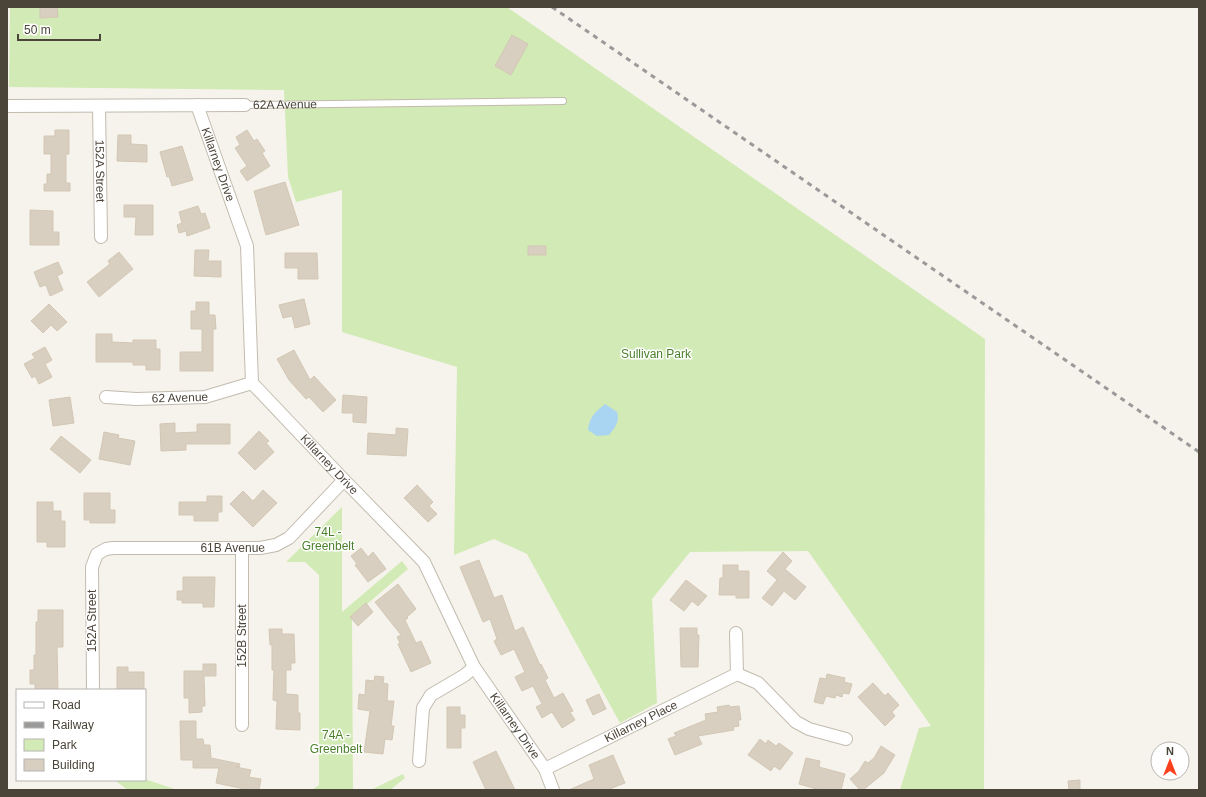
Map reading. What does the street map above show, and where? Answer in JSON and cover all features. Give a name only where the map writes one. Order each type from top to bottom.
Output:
[{"type":"street","name":"Killarney Drive","points":[[197,105],[247,246],[252,383],[424,562],[474,667],[545,769],[553,790]]},
{"type":"street","name":"62A Avenue","points":[[7,106],[245,105]]},
{"type":"street","name":"152A Street","points":[[99,106],[101,237]]},
{"type":"street","name":"62 Avenue","points":[[106,397],[136,399],[205,397],[252,383]]},
{"type":"street","name":"61B Avenue","points":[[97,554],[106,549],[113,548],[270,547],[289,538],[344,480]]},
{"type":"street","name":"152B Street","points":[[242,548],[242,725]]},
{"type":"street","name":"152A Street","points":[[93,689],[92,567],[97,554]]},
{"type":"street","points":[[736,633],[737,674],[758,683],[796,722],[809,729],[846,739]]},
{"type":"street","points":[[419,761],[422,708],[431,695],[465,675],[474,667]]},
{"type":"street","name":"Killarney Place","points":[[545,769],[737,674]]},
{"type":"lane","name":"62A Avenue","points":[[245,105],[563,101]]},
{"type":"green space","name":"Sullivan Park","points":[[10,7],[507,7],[985,339],[984,790],[900,790],[919,728],[931,726],[808,551],[690,552],[652,599],[657,703],[620,723],[527,554],[494,539],[454,555],[457,367],[342,332],[342,190],[296,202],[288,177],[284,90],[9,87]]},
{"type":"green space","name":"74A - Greenbelt","points":[[342,507],[342,612],[402,561],[408,569],[352,617],[353,790],[312,790],[319,785],[319,575],[305,562],[286,562]]},
{"type":"green space","name":"74A - Greenbelt","points":[[403,774],[405,778],[390,790],[371,790]]},
{"type":"green space","points":[[146,779],[177,790],[128,790],[117,782],[146,781]]},
{"type":"water","points":[[605,404],[617,412],[617,421],[615,427],[609,435],[597,436],[588,430],[590,422],[598,410]]},
{"type":"building","points":[[40,7],[57,7],[58,17],[40,18]]},
{"type":"building","points":[[512,35],[528,44],[511,75],[495,66]]},
{"type":"building","points":[[55,130],[69,130],[69,154],[66,154],[66,183],[70,183],[70,191],[44,191],[44,184],[47,184],[47,174],[51,174],[51,154],[44,154],[44,136],[55,136]]},
{"type":"building","points":[[247,130],[254,141],[257,139],[265,151],[262,153],[270,166],[247,181],[240,171],[247,166],[235,148],[240,145],[236,137]]},
{"type":"building","points":[[118,135],[131,135],[131,144],[147,145],[147,162],[117,161]]},
{"type":"building","points":[[182,146],[193,180],[172,186],[169,176],[167,177],[160,152]]},
{"type":"building","points":[[285,182],[299,225],[266,235],[254,191]]},
{"type":"building","points":[[124,205],[153,205],[153,235],[135,235],[136,217],[124,217]]},
{"type":"building","points":[[198,206],[201,214],[205,213],[210,228],[187,236],[186,231],[179,233],[177,225],[182,223],[179,212]]},
{"type":"building","points":[[30,210],[53,211],[53,232],[59,232],[59,245],[30,245]]},
{"type":"building","points":[[528,246],[546,246],[546,255],[528,255]]},
{"type":"building","points":[[195,250],[209,250],[208,261],[221,261],[221,277],[194,276]]},
{"type":"building","points":[[119,252],[133,269],[99,297],[87,282],[110,264],[108,261]]},
{"type":"building","points":[[285,253],[317,253],[318,279],[298,279],[298,268],[285,268]]},
{"type":"building","points":[[58,262],[63,273],[57,276],[63,290],[50,296],[46,285],[40,287],[34,272]]},
{"type":"building","points":[[304,299],[310,324],[295,328],[292,316],[283,318],[279,305]]},
{"type":"building","points":[[196,302],[209,302],[209,315],[215,315],[216,329],[213,329],[213,371],[180,371],[180,352],[202,352],[202,329],[191,329],[191,311],[196,311]]},
{"type":"building","points":[[49,304],[67,322],[57,331],[51,325],[43,333],[31,321]]},
{"type":"building","points":[[96,334],[112,334],[112,342],[133,343],[133,340],[156,340],[156,349],[160,349],[160,370],[146,370],[146,365],[133,365],[133,362],[96,362]]},
{"type":"building","points":[[45,347],[52,360],[45,364],[52,377],[39,384],[35,376],[32,378],[24,364],[35,358],[32,354]]},
{"type":"building","points":[[294,350],[310,380],[314,376],[336,400],[323,412],[309,397],[306,399],[289,380],[277,359]]},
{"type":"building","points":[[343,395],[367,397],[366,423],[353,422],[353,413],[342,413]]},
{"type":"building","points":[[70,397],[74,423],[53,426],[49,400]]},
{"type":"building","points":[[175,423],[175,433],[197,432],[197,424],[230,424],[230,444],[186,444],[186,450],[161,451],[160,424]]},
{"type":"building","points":[[396,428],[408,429],[406,456],[367,454],[368,433],[396,435]]},
{"type":"building","points":[[259,431],[269,441],[266,443],[274,452],[255,470],[238,453]]},
{"type":"building","points":[[104,432],[119,435],[118,438],[135,441],[130,465],[99,459]]},
{"type":"building","points":[[61,436],[91,460],[80,473],[50,449]]},
{"type":"building","points":[[417,485],[433,502],[429,506],[437,514],[428,522],[404,498]]},
{"type":"building","points":[[263,490],[277,503],[253,527],[230,504],[243,491],[253,501]]},
{"type":"building","points":[[84,493],[110,493],[110,510],[115,510],[115,523],[90,523],[90,520],[84,520]]},
{"type":"building","points":[[207,496],[222,496],[222,512],[218,512],[218,521],[194,521],[194,515],[179,515],[179,502],[207,502]]},
{"type":"building","points":[[37,502],[53,502],[53,511],[61,511],[61,521],[65,521],[65,547],[47,547],[47,542],[37,542]]},
{"type":"building","points":[[361,548],[368,557],[373,552],[386,569],[368,582],[355,565],[357,564],[351,556]]},
{"type":"building","points":[[783,552],[792,561],[785,569],[806,587],[795,600],[784,591],[772,606],[762,598],[777,580],[767,571]]},
{"type":"building","points":[[479,560],[494,598],[502,595],[515,631],[523,627],[540,665],[541,664],[548,678],[545,680],[554,698],[563,693],[573,711],[570,712],[575,720],[562,728],[552,712],[542,718],[536,707],[542,704],[533,686],[522,691],[515,677],[525,672],[514,649],[501,655],[494,641],[497,639],[490,619],[483,622],[460,567]]},
{"type":"building","points":[[723,565],[738,565],[738,571],[749,571],[749,598],[736,598],[736,595],[719,595],[720,578],[723,578]]},
{"type":"building","points":[[183,577],[215,577],[214,607],[203,607],[203,603],[182,603],[182,600],[177,600],[177,591],[183,591]]},
{"type":"building","points":[[686,580],[707,596],[698,606],[692,601],[684,611],[670,600]]},
{"type":"building","points":[[398,584],[416,609],[405,620],[416,643],[421,641],[431,663],[411,672],[398,644],[400,643],[397,637],[401,635],[375,602]]},
{"type":"building","points":[[366,603],[373,612],[358,626],[350,617]]},
{"type":"building","points":[[38,610],[63,610],[63,647],[57,647],[58,689],[35,689],[35,684],[30,684],[30,670],[34,670],[34,655],[36,655],[36,622],[38,622]]},
{"type":"building","points":[[680,628],[697,628],[697,635],[699,635],[698,667],[681,667]]},
{"type":"building","points":[[269,629],[282,629],[282,634],[294,634],[295,663],[291,663],[291,670],[286,670],[286,694],[298,695],[300,730],[276,729],[277,701],[273,700],[274,670],[272,670],[272,645],[270,645]]},
{"type":"building","points":[[203,664],[216,664],[216,676],[204,676],[205,706],[202,706],[202,712],[189,713],[189,698],[184,698],[184,671],[203,671]]},
{"type":"building","points":[[117,667],[128,667],[128,672],[144,672],[144,689],[117,689]]},
{"type":"building","points":[[827,674],[845,678],[844,682],[852,684],[849,694],[843,693],[842,697],[836,695],[835,698],[826,696],[823,704],[814,702],[820,678],[826,679]]},
{"type":"building","points":[[375,676],[384,677],[383,683],[388,684],[387,701],[394,701],[391,726],[394,726],[392,740],[385,739],[383,754],[364,752],[370,711],[358,709],[359,694],[365,695],[366,680],[374,681]]},
{"type":"building","points":[[873,683],[885,696],[888,693],[899,705],[892,712],[895,716],[885,726],[858,697]]},
{"type":"building","points":[[599,694],[606,709],[593,715],[586,700]]},
{"type":"building","points":[[729,705],[730,707],[739,706],[741,720],[738,720],[739,726],[733,727],[734,730],[698,736],[702,744],[675,755],[668,739],[676,736],[674,733],[706,720],[705,714],[718,712],[717,707]]},
{"type":"building","points":[[447,707],[460,707],[460,715],[465,715],[465,728],[461,728],[461,748],[447,748]]},
{"type":"building","points":[[180,721],[196,721],[196,739],[203,739],[204,745],[210,745],[211,758],[240,764],[239,767],[236,767],[251,770],[249,777],[261,779],[259,790],[249,790],[216,783],[219,768],[193,768],[193,760],[181,760]]},
{"type":"building","points":[[760,739],[766,744],[768,740],[776,746],[779,743],[793,753],[780,770],[774,766],[771,771],[748,755]]},
{"type":"building","points":[[881,746],[895,755],[884,773],[863,790],[860,790],[850,779],[859,771],[865,761],[868,763],[874,758]]},
{"type":"building","points":[[496,751],[515,790],[486,790],[473,762]]},
{"type":"building","points":[[613,755],[625,783],[607,790],[569,790],[594,779],[589,765]]},
{"type":"building","points":[[806,758],[820,761],[819,767],[845,774],[841,790],[820,790],[799,784]]},
{"type":"building","points":[[1080,780],[1080,790],[1069,790],[1068,781]]},
{"type":"railway","points":[[552,7],[1199,452]]},
{"type":"park label","name":"74L - Greenbelt","points":[[328,539]]}]
